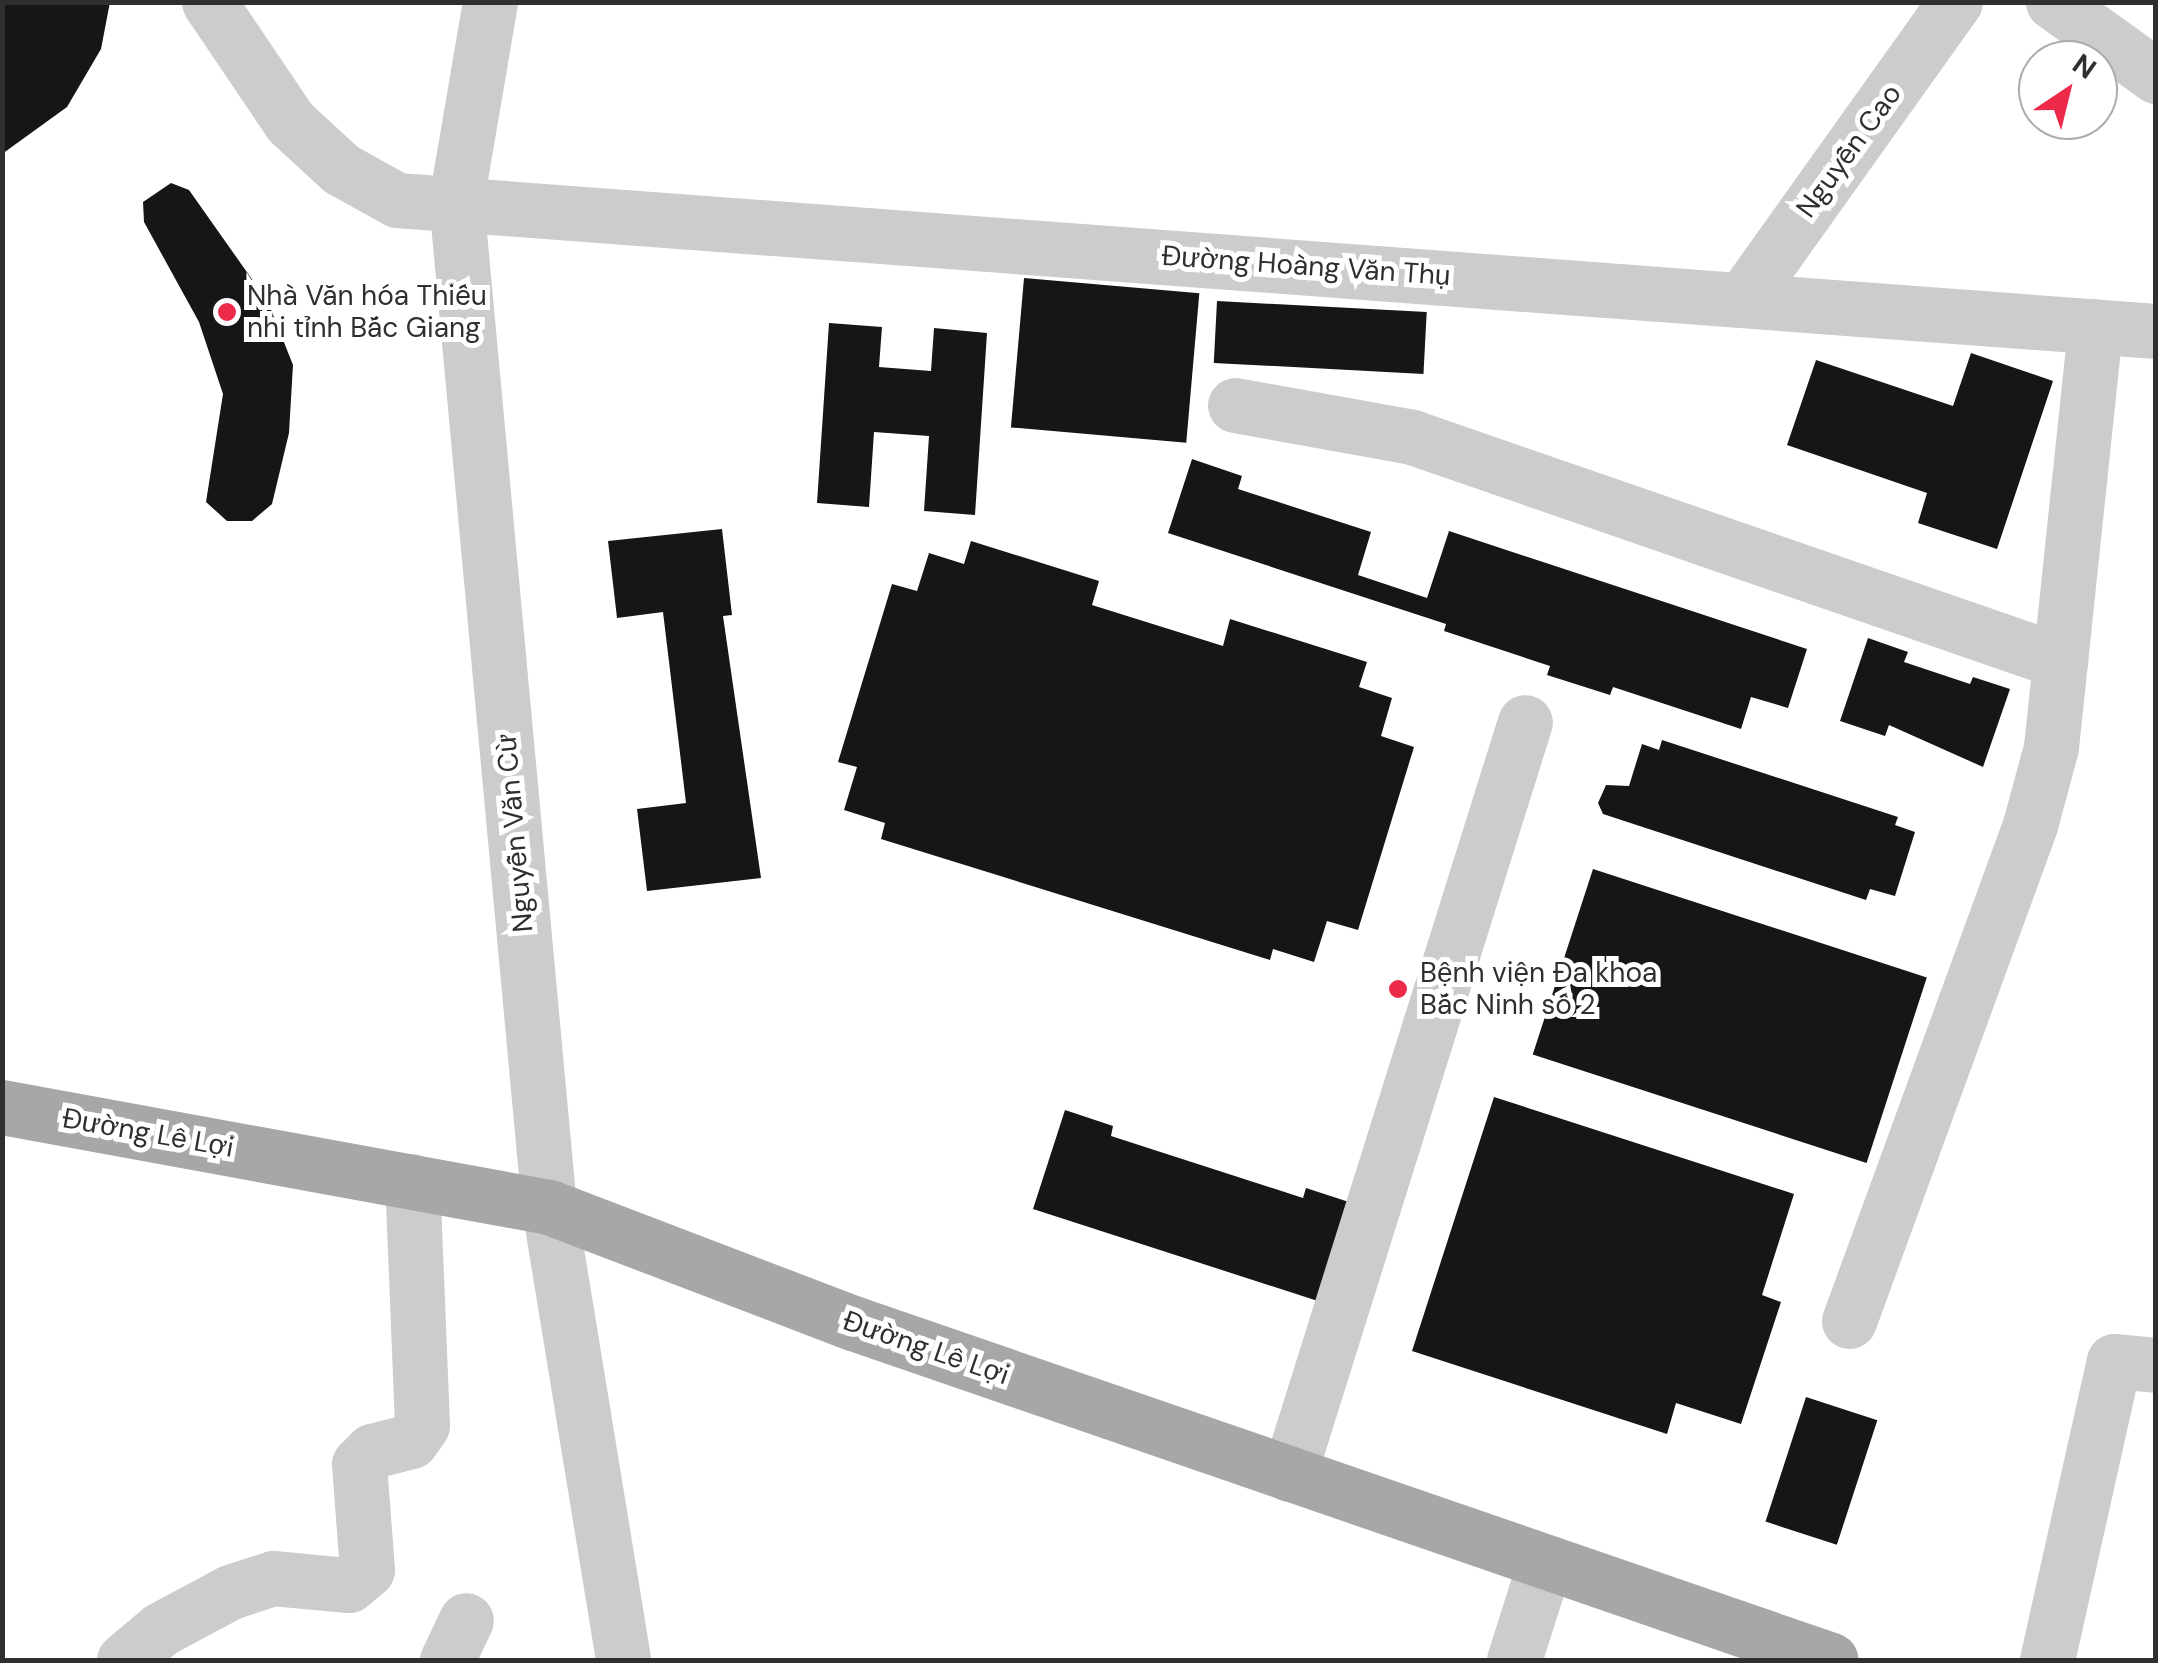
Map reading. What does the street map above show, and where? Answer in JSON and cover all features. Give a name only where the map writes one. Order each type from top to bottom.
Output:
[{"type":"main road","name":"Đường Lê Lợi","points":[[2,1107],[549,1206],[853,1323],[1811,1657]]},
{"type":"street","name":"Đường Hoàng Văn Thụ","points":[[208,2],[290,122],[341,169],[398,200],[2156,331]]},
{"type":"street","name":"Nguyễn Văn Cừ","points":[[490,2],[456,202],[549,1206],[623,1660]]},
{"type":"street","name":"Nguyễn Cao","points":[[1743,299],[1954,2]]},
{"type":"street","points":[[2053,2],[2156,76]]},
{"type":"street","points":[[1849,1320],[2030,825],[2051,747],[2095,326]]},
{"type":"street","points":[[1235,405],[1412,437],[2060,662]]},
{"type":"street","points":[[1289,1474],[1525,722]]},
{"type":"street","points":[[124,1660],[161,1628],[230,1592],[274,1578],[349,1584],[366,1570],[359,1464],[372,1452],[411,1441],[422,1425],[412,1182]]},
{"type":"street","points":[[2047,1660],[2114,1361],[2156,1365]]},
{"type":"street","points":[[1514,1660],[1545,1562]]},
{"type":"building","points":[[2,2],[110,2],[101,49],[67,107],[2,154]]},
{"type":"building","points":[[171,183],[189,190],[268,302],[293,365],[289,433],[272,504],[252,521],[227,521],[206,502],[223,394],[199,322],[144,222],[143,202]]},
{"type":"building","points":[[1024,278],[1199,293],[1186,443],[1011,427]]},
{"type":"building","points":[[1217,301],[1427,312],[1423,374],[1214,363]]},
{"type":"building","points":[[829,323],[882,327],[879,367],[931,371],[934,328],[987,333],[975,515],[924,511],[929,436],[874,432],[869,507],[817,503]]},
{"type":"building","points":[[1971,353],[2053,381],[1997,549],[1918,523],[1927,493],[1787,445],[1816,360],[1953,406]]},
{"type":"building","points":[[1192,459],[1242,476],[1238,489],[1371,532],[1358,575],[1427,598],[1449,531],[1807,649],[1788,708],[1751,697],[1741,729],[1613,687],[1610,695],[1547,675],[1550,666],[1444,631],[1446,624],[1168,533]]},
{"type":"building","points":[[722,529],[732,615],[723,616],[761,878],[647,891],[637,809],[686,803],[663,612],[617,618],[608,541]]},
{"type":"building","points":[[971,541],[1099,581],[1092,605],[1223,646],[1230,619],[1367,662],[1359,687],[1392,698],[1381,736],[1414,747],[1358,930],[1327,921],[1314,962],[1273,949],[1270,960],[881,839],[885,823],[844,810],[857,767],[838,762],[892,584],[917,591],[929,553],[964,564]]},
{"type":"building","points":[[1868,638],[1908,652],[1904,662],[1970,684],[1973,677],[2010,689],[1983,767],[1889,725],[1885,736],[1840,721]]},
{"type":"building","points":[[1662,740],[1898,817],[1895,825],[1915,832],[1895,896],[1870,889],[1866,900],[1603,814],[1598,803],[1606,785],[1629,786],[1642,744],[1659,750]]},
{"type":"building","points":[[1593,869],[1927,977],[1867,1163],[1533,1054]]},
{"type":"building","points":[[1494,1097],[1794,1194],[1762,1295],[1781,1302],[1741,1424],[1676,1403],[1667,1434],[1412,1351]]},
{"type":"building","points":[[1065,1110],[1113,1126],[1111,1136],[1303,1198],[1306,1188],[1355,1204],[1324,1303],[1033,1209]]},
{"type":"building","points":[[1806,1397],[1877,1420],[1837,1545],[1766,1522]]},
{"type":"place","name":"Nhà Văn hóa Thiếu nhi tỉnh Bắc Giang","points":[[227,312]]},
{"type":"place","name":"Bệnh viện Đa khoa Bắc Ninh số 2","points":[[1398,989]]}]
